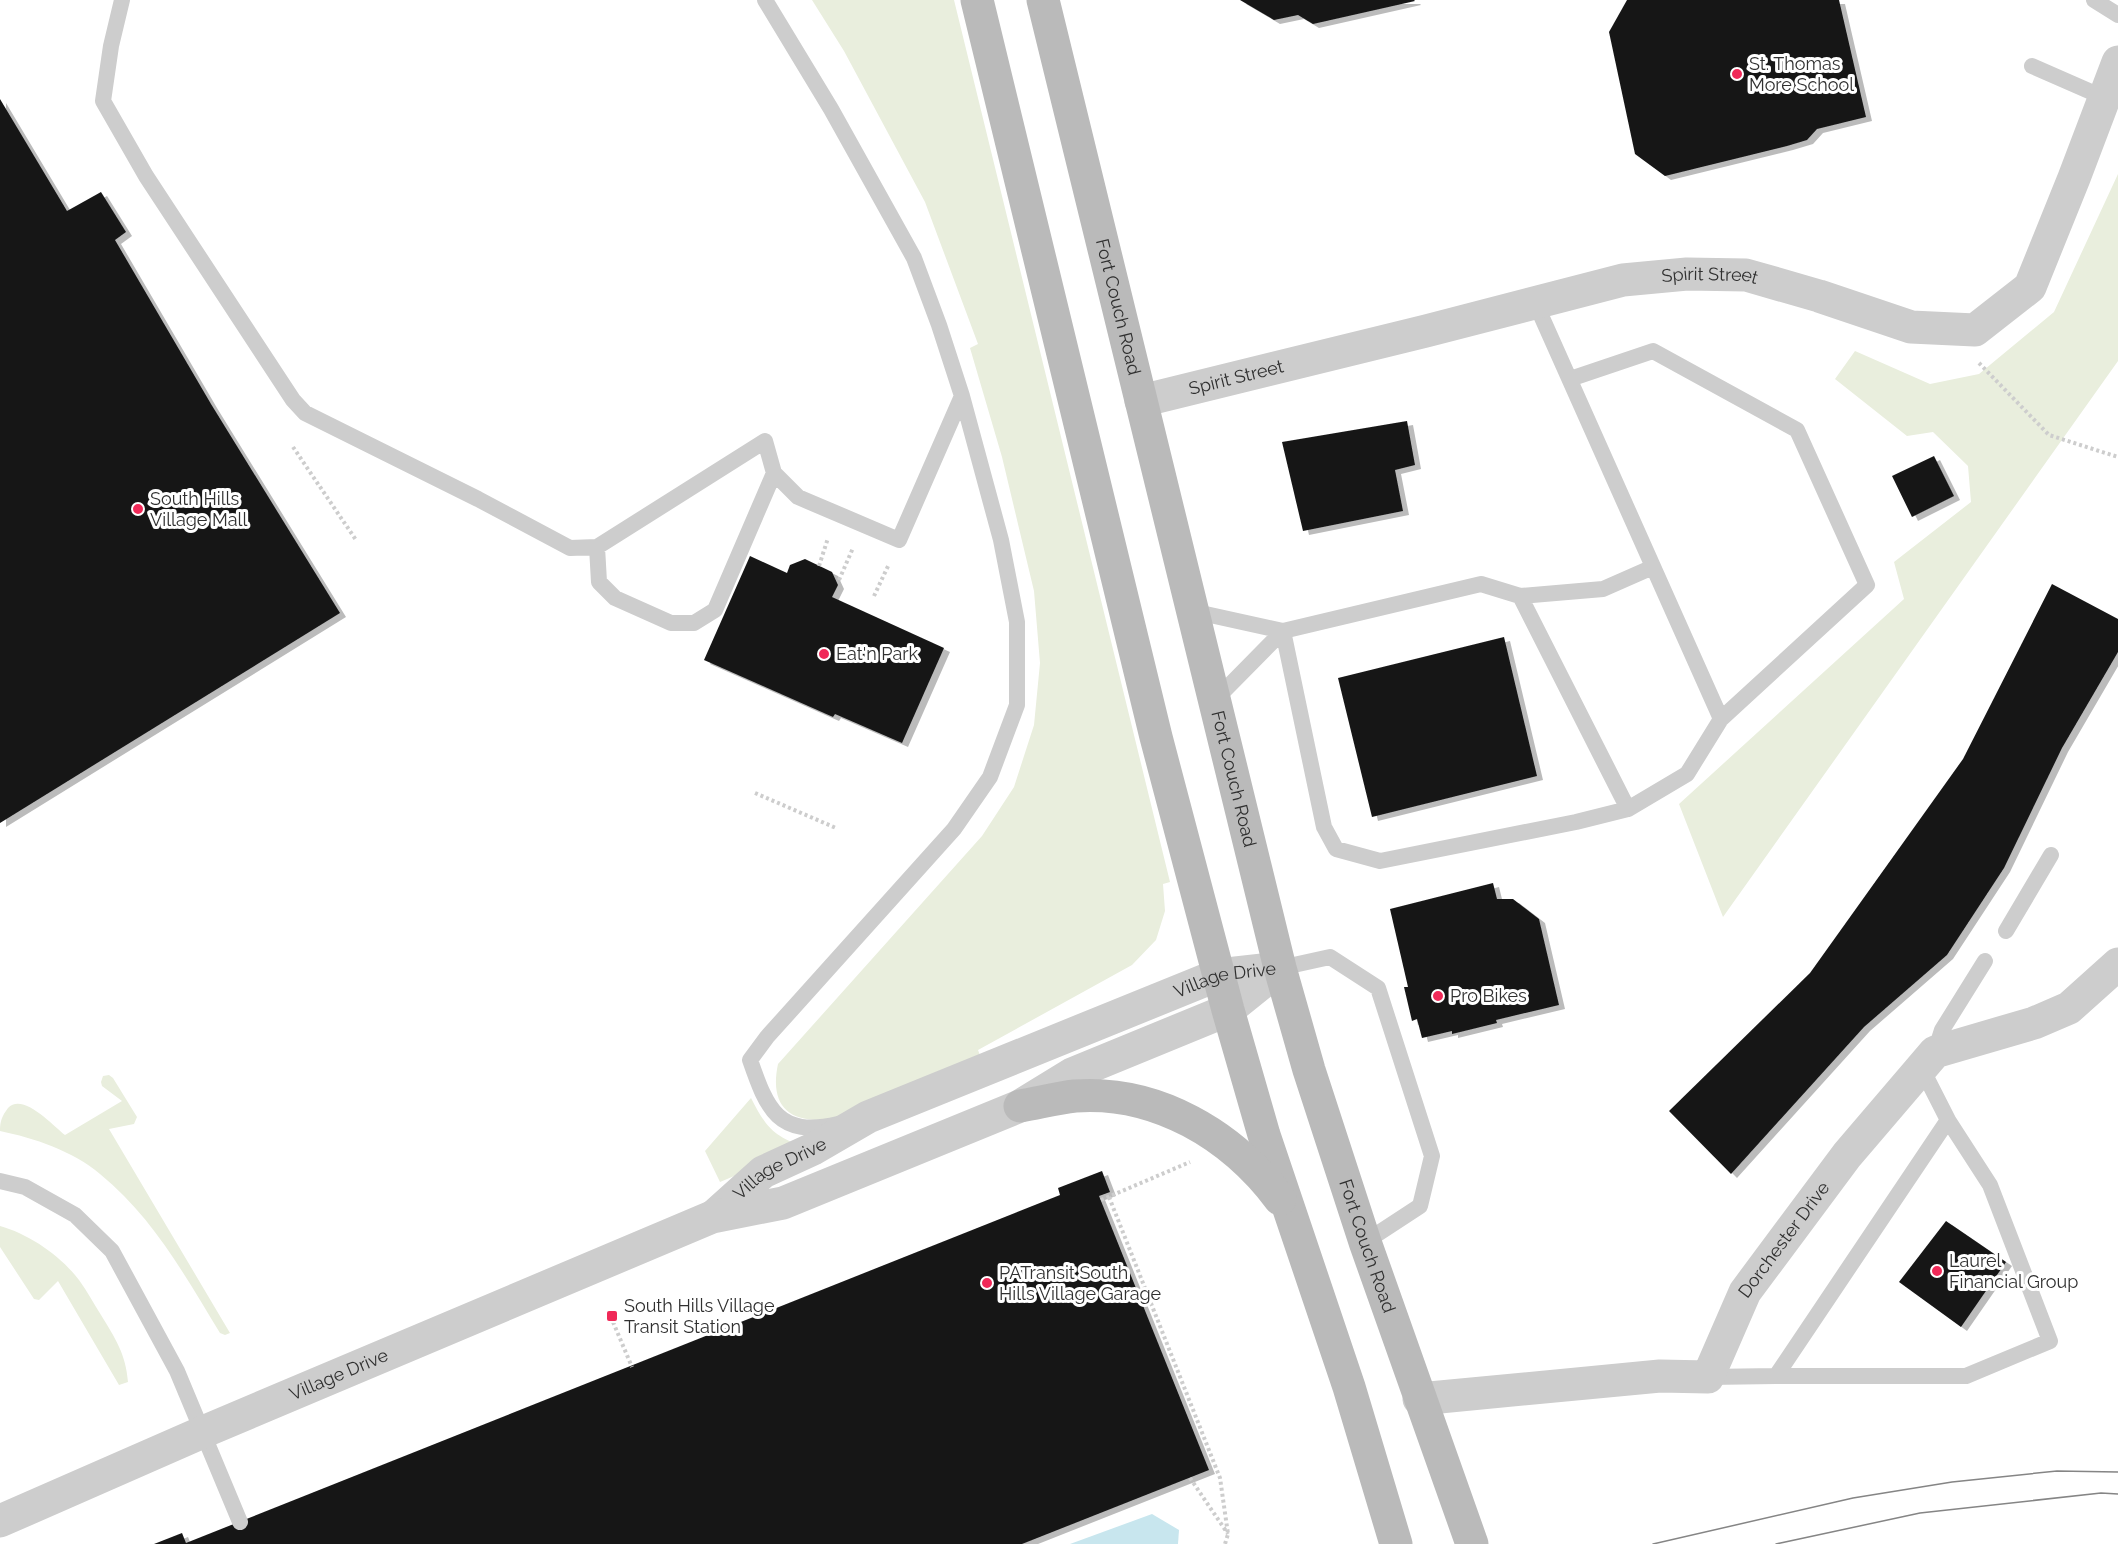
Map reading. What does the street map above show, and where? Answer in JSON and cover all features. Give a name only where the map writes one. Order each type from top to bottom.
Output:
[{"type":"street","points":[[977,0],[1159,748],[1218,975],[1264,1135],[1349,1387],[1395,1544]]},
{"type":"street","name":"Fort Couch Road","points":[[1043,0],[1280,969],[1309,1070],[1365,1242],[1472,1544]]},
{"type":"street","points":[[1975,330],[2030,287],[2118,62]]},
{"type":"street","name":"Spirit Street","points":[[1141,401],[1623,280],[1687,274],[1746,275],[1819,296],[1911,327],[1975,330]]},
{"type":"street","points":[[1928,1060],[2034,1023],[2069,1008],[2118,964]]},
{"type":"street","name":"Village Drive","points":[[712,1217],[763,1172],[813,1149],[868,1118],[1218,975],[1280,969]]},
{"type":"street","name":"Village Drive","points":[[0,1521],[203,1432],[712,1217],[783,1203],[1020,1106],[1071,1074],[1228,1010],[1280,969]]},
{"type":"street","name":"Dorchester Drive","points":[[1708,1377],[1745,1292],[1846,1155],[1928,1060]]},
{"type":"street","points":[[1020,1106],[1073,1096],[1096,1096],[1144,1102],[1167,1111],[1188,1120],[1241,1156],[1265,1180],[1293,1217]]},
{"type":"street","points":[[1419,1399],[1660,1376],[1708,1377]]},
{"type":"lane","points":[[122,0],[111,45],[103,101],[146,176],[293,400],[305,413],[478,499],[570,548],[597,547],[765,441],[774,473],[798,497],[899,540],[962,396]]},
{"type":"lane","points":[[765,0],[831,110],[914,258],[962,396],[1001,540],[1017,622],[1017,705],[990,777],[954,829],[767,1037],[750,1060],[766,1102],[783,1120],[811,1128],[868,1118]]},
{"type":"lane","points":[[2094,0],[2118,15]]},
{"type":"lane","points":[[2032,66],[2104,98]]},
{"type":"lane","points":[[1535,303],[1720,719]]},
{"type":"lane","points":[[1283,631],[1324,827],[1336,849],[1380,861],[1576,822],[1628,809],[1687,774],[1720,719],[1867,585],[1797,430],[1653,351],[1570,379]]},
{"type":"lane","points":[[597,547],[599,582],[615,598],[671,623],[694,623],[715,610],[774,473]]},
{"type":"lane","points":[[1192,611],[1283,631],[1481,584],[1520,596],[1603,589],[1653,567]]},
{"type":"lane","points":[[1520,596],[1628,809]]},
{"type":"lane","points":[[1214,701],[1283,631]]},
{"type":"lane","points":[[2006,931],[2051,855]]},
{"type":"lane","points":[[1280,969],[1330,957],[1378,988],[1432,1156],[1420,1206],[1365,1242]]},
{"type":"lane","points":[[1708,1377],[1966,1376],[2050,1341],[1990,1185],[1948,1120],[1928,1060],[1942,1030],[1985,961]]},
{"type":"lane","points":[[1776,1376],[1948,1120]]},
{"type":"lane","points":[[0,1181],[25,1187],[75,1215],[112,1251],[177,1371],[240,1522]]},
{"type":"path","points":[[1975,330],[1979,364],[2049,435],[2118,457]]},
{"type":"path","points":[[293,447],[356,540]]},
{"type":"path","points":[[839,580],[863,525]]},
{"type":"path","points":[[819,566],[829,538]]},
{"type":"path","points":[[755,793],[836,828]]},
{"type":"path","points":[[1101,1200],[1191,1161]]},
{"type":"path","points":[[1109,1197],[1220,1478],[1228,1534],[1225,1544]]},
{"type":"path","points":[[613,1322],[632,1367]]},
{"type":"path","points":[[1190,1478],[1228,1534]]},
{"type":"green space","points":[[812,0],[954,0],[1170,882],[1163,884],[1165,911],[1156,940],[1132,965],[978,1050],[981,1058],[847,1115],[817,1120],[794,1115],[780,1102],[776,1079],[778,1064],[982,836],[1014,787],[1034,725],[1040,663],[1034,591],[1002,457],[970,348],[978,344],[925,202],[844,51]]},
{"type":"green space","points":[[2118,174],[2118,361],[1723,917],[1679,804],[1904,599],[1894,562],[1971,502],[1968,466],[1933,432],[1907,436],[1835,379],[1855,351],[1930,384],[1979,374],[2054,312]]},
{"type":"green space","points":[[109,1075],[137,1117],[134,1124],[109,1129],[230,1333],[225,1335],[220,1333],[181,1269],[152,1228],[119,1191],[100,1174],[53,1146],[0,1131],[0,1124],[8,1108],[14,1104],[22,1104],[38,1112],[65,1135],[122,1101],[102,1086],[103,1076]]},
{"type":"green space","points":[[751,1098],[771,1129],[803,1147],[720,1182],[705,1151]]},
{"type":"green space","points":[[0,1226],[33,1240],[54,1254],[72,1271],[111,1331],[125,1363],[128,1382],[119,1385],[58,1281],[39,1300],[34,1299],[0,1247]]},
{"type":"water","points":[[1152,1514],[1179,1530],[1178,1544],[1070,1544]]},
{"type":"building","points":[[1240,0],[1415,1],[1313,24],[1298,15],[1274,20]]},
{"type":"building","name":"St. Thomas More School","points":[[1627,0],[1839,0],[1866,117],[1817,129],[1807,140],[1787,146],[1665,176],[1635,154],[1609,32]]},
{"type":"building","name":"South Hills Village Mall","points":[[0,99],[67,211],[101,192],[126,232],[115,240],[211,404],[340,613],[0,823]]},
{"type":"building","points":[[1407,421],[1415,465],[1395,470],[1403,511],[1303,531],[1282,442]]},
{"type":"building","points":[[1934,456],[1954,496],[1912,517],[1892,476]]},
{"type":"building","name":"Eat'n Park","points":[[750,556],[787,573],[790,565],[805,559],[832,572],[838,585],[832,597],[944,648],[902,743],[835,714],[833,717],[704,660]]},
{"type":"building","points":[[2052,584],[2118,619],[2118,652],[2062,748],[2004,868],[1947,955],[1864,1027],[1731,1174],[1669,1111],[1810,973],[1963,759]]},
{"type":"building","points":[[1504,637],[1537,776],[1372,817],[1338,678]]},
{"type":"building","points":[[1493,883],[1497,899],[1513,899],[1539,919],[1559,1005],[1496,1020],[1497,1023],[1452,1034],[1452,1031],[1422,1038],[1417,1019],[1412,1021],[1404,987],[1408,987],[1390,909]]},
{"type":"building","name":"PATransit South Hills Village Garage","points":[[1102,1171],[1110,1192],[1099,1196],[1209,1470],[1022,1544],[154,1544],[182,1533],[186,1543],[1060,1195],[1058,1188]]},
{"type":"building","points":[[1946,1221],[2006,1262],[1961,1327],[1899,1282]]},
{"type":"tram line","points":[[1653,1544],[1853,1498],[1952,1482],[2057,1471],[2118,1472]]},
{"type":"tram line","points":[[1776,1544],[1920,1513],[2101,1493],[2118,1494]]},
{"type":"place","name":"St. Thomas More School","points":[[1737,74]]},
{"type":"place","name":"South Hills Village Mall","points":[[138,509]]},
{"type":"place","name":"Eat'n Park","points":[[824,654]]},
{"type":"place","name":"Pro Bikes","points":[[1438,996]]},
{"type":"place","name":"Laurel Financial Group","points":[[1937,1271]]},
{"type":"place","name":"PATransit South Hills Village Garage","points":[[987,1283]]},
{"type":"place","name":"South Hills Village Transit Station","points":[[612,1316]]}]
